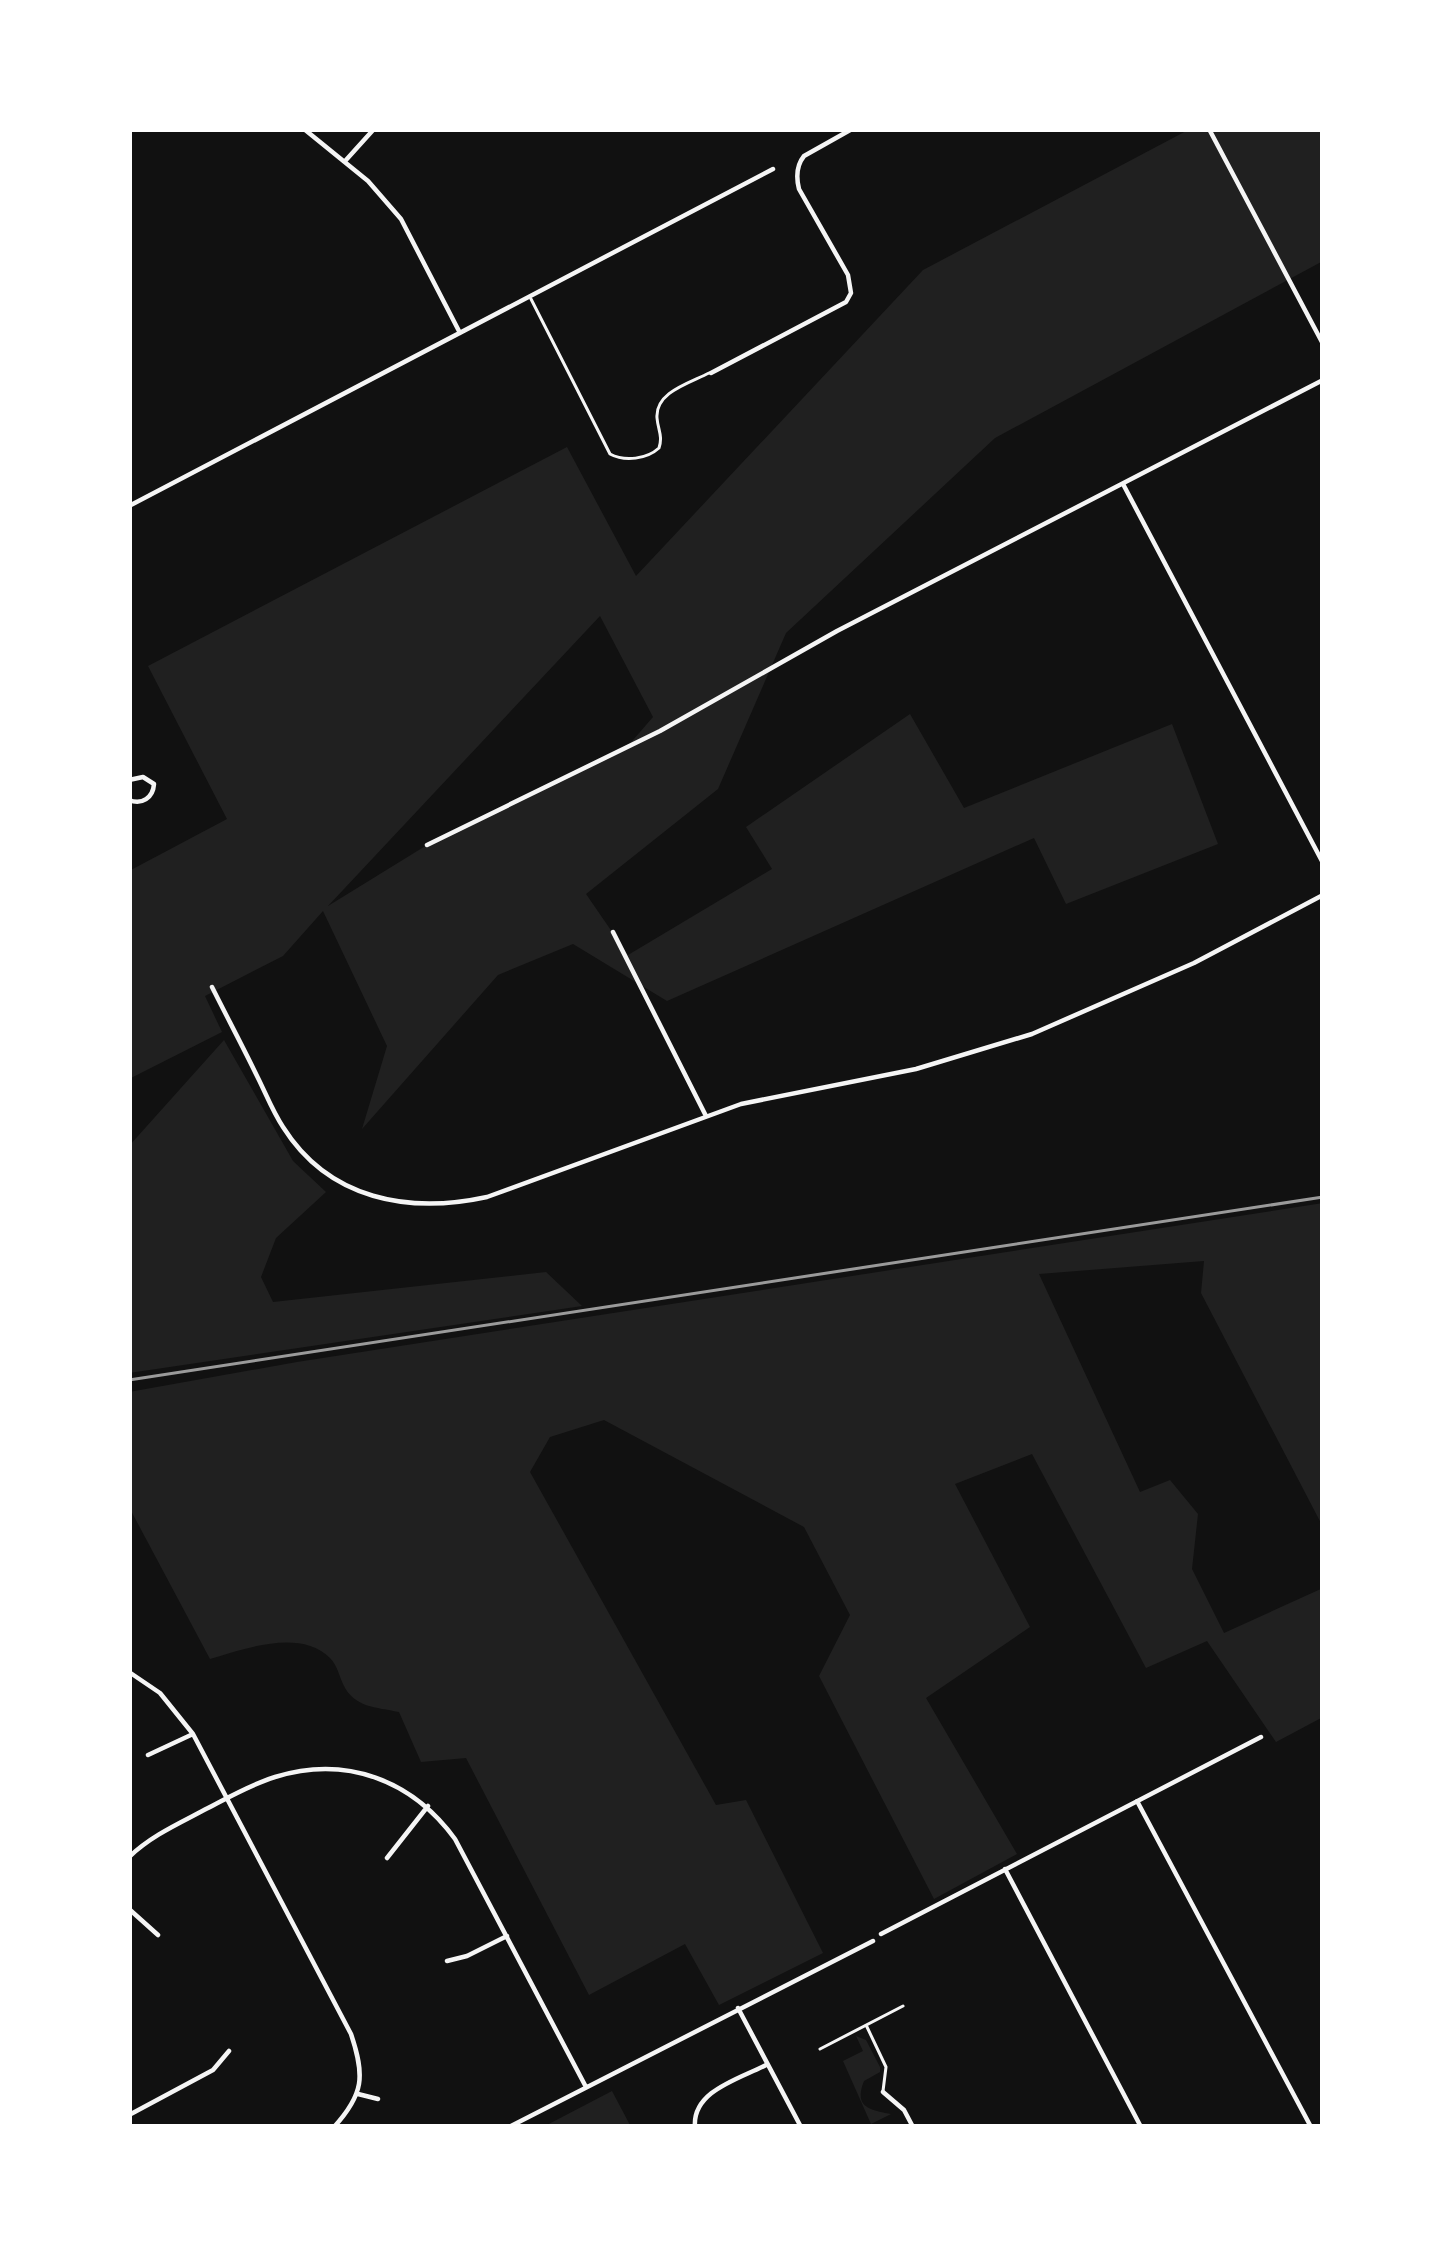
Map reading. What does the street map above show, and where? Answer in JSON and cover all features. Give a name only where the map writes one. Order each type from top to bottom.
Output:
[{"type":"street","points":[[304,129],[368,181],[401,219],[460,333]]},
{"type":"street","points":[[344,162],[374,129]]},
{"type":"street","points":[[711,373],[846,302],[851,293],[848,275],[797,179],[800,162],[811,151],[852,129]]},
{"type":"street","points":[[1209,129],[1323,344]]},
{"type":"street","points":[[129,506],[773,169]]},
{"type":"street","points":[[427,845],[660,731],[837,632],[1323,380]]},
{"type":"street","points":[[1124,484],[1323,862]]},
{"type":"street","points":[[129,779],[143,777],[154,784],[146,800],[129,800]]},
{"type":"street","points":[[212,987],[283,1127],[314,1163],[351,1189],[412,1204],[443,1205],[487,1197],[760,1099],[924,1068],[1032,1034],[1194,963],[1323,895]]},
{"type":"street","points":[[613,932],[706,1116]]},
{"type":"street","points":[[129,1672],[160,1693],[193,1734],[351,2034],[361,2069],[358,2094],[334,2127]]},
{"type":"street","points":[[148,1755],[193,1734]]},
{"type":"street","points":[[881,1934],[1261,1737]]},
{"type":"street","points":[[129,1857],[154,1837],[278,1775],[338,1769],[390,1783],[428,1806],[454,1839],[586,2087]]},
{"type":"street","points":[[1137,1801],[1311,2127]]},
{"type":"street","points":[[387,1858],[428,1806]]},
{"type":"street","points":[[1005,1869],[1141,2127]]},
{"type":"street","points":[[129,1909],[158,1935]]},
{"type":"street","points":[[447,1961],[507,1936]]},
{"type":"street","points":[[508,2127],[873,1941]]},
{"type":"street","points":[[739,2008],[801,2127]]},
{"type":"street","points":[[129,2115],[213,2070],[229,2051]]},
{"type":"street","points":[[694,2127],[695,2110],[705,2097],[768,2064]]},
{"type":"street","points":[[883,2092],[904,2110],[913,2127]]},
{"type":"street","points":[[358,2094],[378,2099]]},
{"type":"lane","points":[[530,297],[610,454],[616,457],[653,454],[662,443],[657,406],[665,396],[711,373]]},
{"type":"lane","points":[[820,2049],[903,2006]]},
{"type":"lane","points":[[866,2025],[886,2067],[883,2092]]},
{"type":"shaded area","points":[[1190,129],[1323,129],[1323,261],[995,438],[786,633],[718,789],[586,894],[628,955],[772,869],[746,827],[910,714],[964,808],[1172,724],[1218,844],[1066,904],[1034,838],[667,1001],[573,944],[498,975],[362,1129],[387,1046],[323,911],[283,956],[205,996],[222,1032],[129,1079],[129,871],[227,819],[148,666],[567,447],[636,576],[923,270]],"holes":[[[600,616],[653,717],[627,747],[427,845],[328,906]]]},
{"type":"shaded area","points":[[224,1040],[293,1161],[326,1192],[276,1238],[261,1277],[273,1302],[546,1272],[582,1306],[129,1373],[129,1146]]},
{"type":"shaded area","points":[[1323,1203],[1323,1527],[1201,1293],[1204,1261],[1039,1274],[1140,1492],[1170,1480],[1198,1514],[1192,1569],[1224,1633],[1323,1588],[1323,1717],[1276,1742],[1207,1641],[1146,1668],[1032,1454],[955,1484],[1030,1627],[926,1698],[1017,1854],[934,1899],[819,1676],[850,1615],[804,1527],[604,1420],[550,1437],[530,1472],[716,1805],[746,1800],[823,1953],[719,2005],[685,1944],[589,1995],[466,1758],[421,1762],[399,1712],[353,1698],[332,1661],[318,1649],[272,1643],[210,1659],[129,1507],[129,1392]]},
{"type":"shaded area","points":[[856,2036],[866,2040],[880,2067],[880,2072],[864,2081],[862,2102],[891,2114],[871,2124],[843,2061],[863,2051]]},
{"type":"shaded area","points":[[612,2091],[631,2127],[543,2127]]},
{"type":"railway","points":[[129,1380],[1323,1197]]}]
